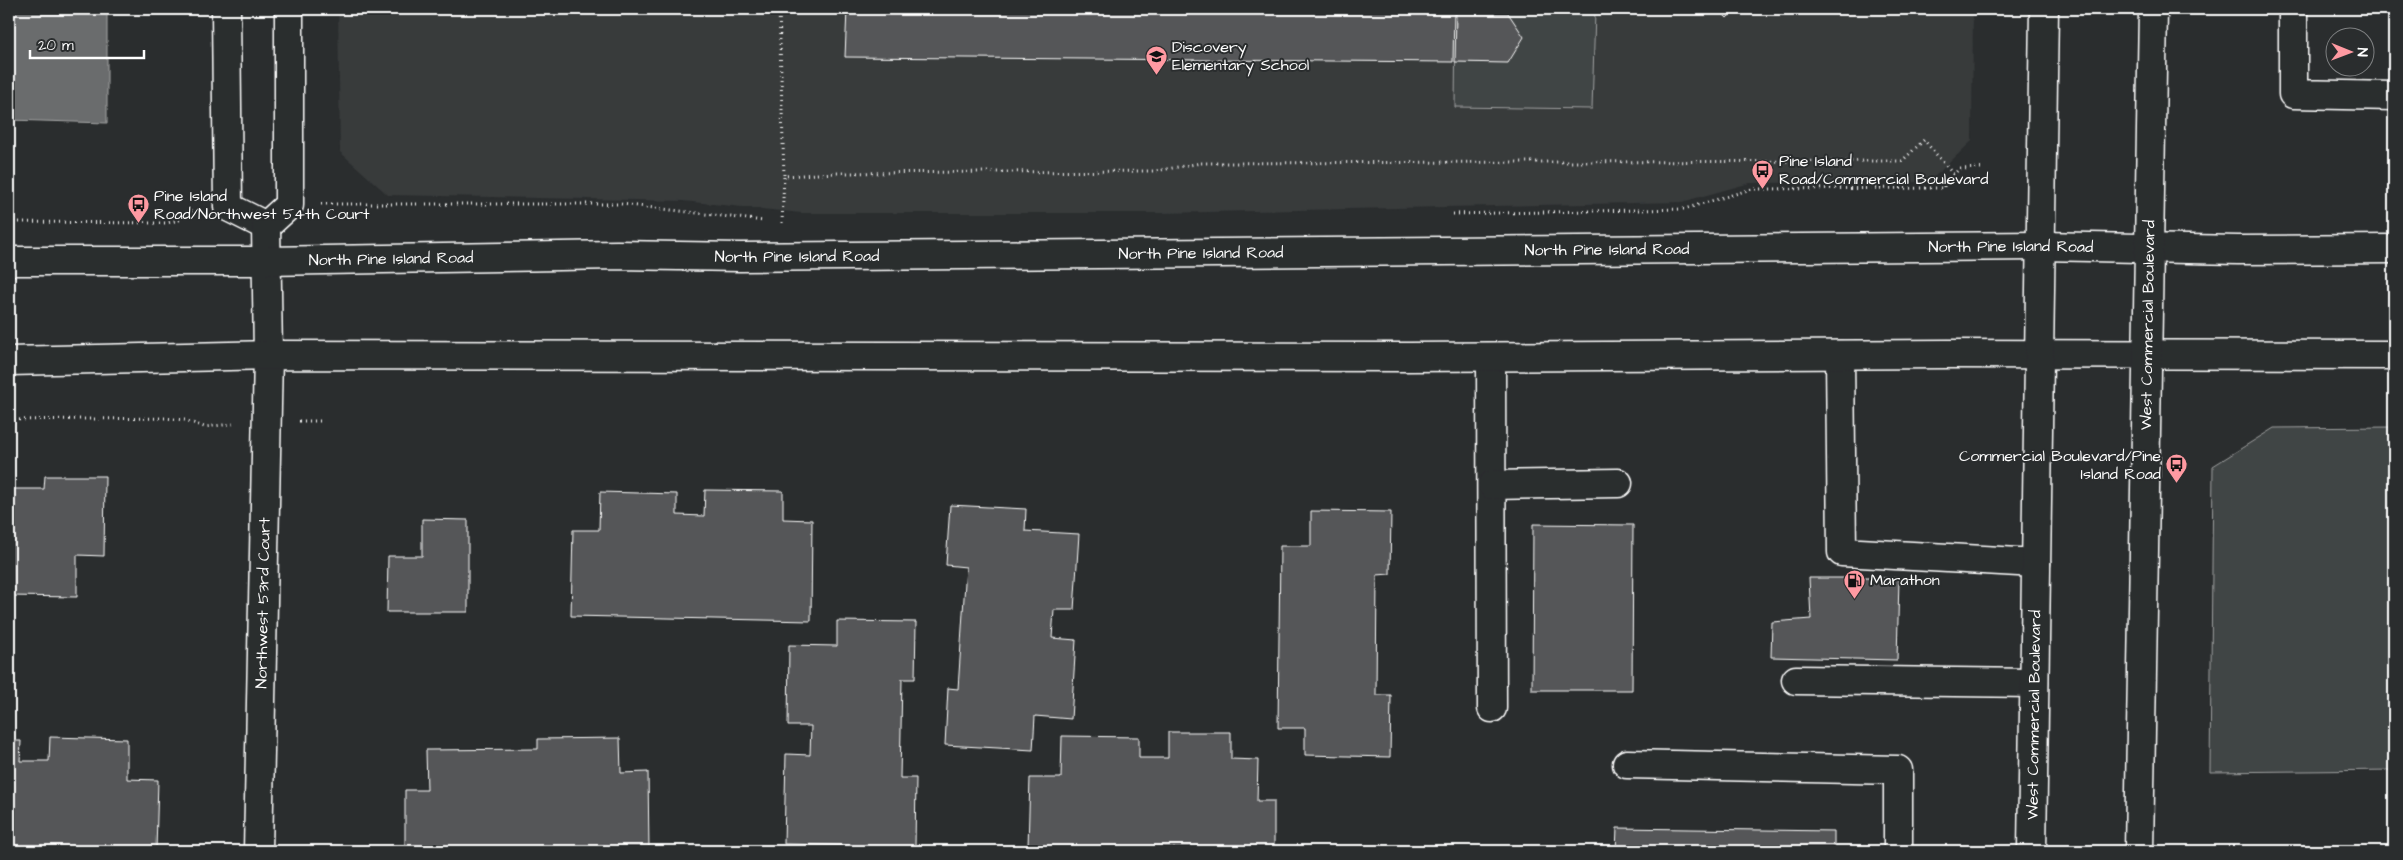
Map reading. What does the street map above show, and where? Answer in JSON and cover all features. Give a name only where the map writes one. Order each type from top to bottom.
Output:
[{"type":"main road","points":[[226,9],[228,207],[266,226],[289,205],[290,9]]},
{"type":"main road","name":"West Commercial Boulevard","points":[[2032,851],[2044,9]]},
{"type":"main road","name":"West Commercial Boulevard","points":[[2138,851],[2153,9]]},
{"type":"main road","points":[[2293,9],[2293,94],[2394,96]]},
{"type":"main road","name":"Northwest 53rd Court","points":[[258,851],[268,355],[266,226]]},
{"type":"main road","name":"North Pine Island Road","points":[[9,261],[266,261],[617,255],[750,257],[2041,246],[2394,249]]},
{"type":"main road","points":[[9,361],[268,355],[1491,357],[2039,354],[2146,356],[2394,355]]},
{"type":"main road","points":[[1840,355],[1842,552],[2036,563]]},
{"type":"main road","points":[[1491,357],[1492,708]]},
{"type":"main road","points":[[1492,485],[1618,483]]},
{"type":"main road","points":[[1796,680],[2034,683]]},
{"type":"main road","points":[[1627,764],[1898,770],[1898,851]]},
{"type":"path","points":[[779,9],[784,176],[782,223]]},
{"type":"path","points":[[784,176],[836,173],[1155,171],[1201,163],[1902,161],[1924,140],[1954,174]]},
{"type":"path","points":[[1445,215],[1684,209],[1752,189],[1944,188],[1944,185],[1959,169],[1981,168]]},
{"type":"path","points":[[9,222],[166,224],[179,220],[195,209],[199,202]]},
{"type":"path","points":[[289,205],[379,203],[621,204],[790,223]]},
{"type":"path","points":[[195,209],[228,207]]},
{"type":"path","points":[[9,420],[165,418],[185,420],[204,427],[266,421],[324,421]]},
{"type":"shaded area","points":[[9,9],[107,9],[107,123],[9,120]]},
{"type":"shaded area","name":"Discovery Elementary School","points":[[338,9],[1973,9],[1972,141],[1929,182],[1750,183],[1682,202],[1163,213],[801,213],[682,201],[388,195],[340,152]]},
{"type":"shaded area","points":[[1456,10],[1595,12],[1592,109],[1455,107]]},
{"type":"shaded area","points":[[2394,427],[2394,770],[2210,772],[2213,466],[2274,428]]},
{"type":"building","points":[[847,9],[1454,9],[1453,62],[845,57]]},
{"type":"building","points":[[1456,9],[1475,9],[1475,13],[1456,13]]},
{"type":"building","points":[[1718,9],[1736,9],[1727,18]]},
{"type":"building","points":[[1456,13],[1508,13],[1524,37],[1508,63],[1455,62]]},
{"type":"building","points":[[45,476],[105,476],[104,556],[77,555],[77,597],[9,596],[9,489],[44,489]]},
{"type":"building","points":[[705,490],[783,491],[783,519],[812,520],[811,621],[571,616],[573,530],[599,530],[600,492],[677,494],[677,515],[704,516]]},
{"type":"building","points":[[950,505],[1026,509],[1025,531],[1079,534],[1074,610],[1054,610],[1052,638],[1076,640],[1071,719],[1035,716],[1033,750],[945,745],[948,688],[958,689],[966,567],[946,565]]},
{"type":"building","points":[[1311,511],[1391,512],[1390,574],[1377,575],[1376,695],[1391,695],[1390,757],[1305,755],[1305,728],[1278,728],[1280,546],[1311,546]]},
{"type":"building","points":[[422,519],[468,520],[468,612],[387,612],[388,556],[422,556]]},
{"type":"building","points":[[1533,524],[1633,525],[1632,690],[1532,690]]},
{"type":"building","name":"Marathon","points":[[1809,578],[1899,578],[1897,660],[1771,657],[1772,622],[1811,619]]},
{"type":"building","points":[[837,621],[916,622],[915,679],[902,679],[900,778],[916,778],[915,847],[784,844],[786,754],[810,755],[811,726],[788,726],[789,645],[837,646]]},
{"type":"building","points":[[1168,732],[1231,732],[1231,759],[1258,760],[1257,801],[1274,801],[1274,849],[1028,847],[1030,778],[1061,778],[1062,736],[1139,737],[1139,758],[1168,758]]},
{"type":"building","points":[[50,737],[127,739],[127,779],[158,780],[156,851],[9,851],[9,741],[21,741],[20,761],[49,761]]},
{"type":"building","points":[[620,738],[621,773],[648,772],[649,851],[405,851],[405,790],[427,790],[426,750],[538,749],[538,739]]},
{"type":"building","points":[[1617,828],[1834,831],[1834,851],[1616,851]]},
{"type":"place","name":"Discovery Elementary School","points":[[1156,75]]},
{"type":"place","name":"Pine Island Road/Commercial Boulevard","points":[[1763,189]]},
{"type":"place","name":"Pine Island Road/Northwest 54th Court","points":[[138,224]]},
{"type":"place","name":"Commercial Boulevard/Pine Island Road","points":[[2177,484]]},
{"type":"place","name":"Marathon","points":[[1854,599]]}]
